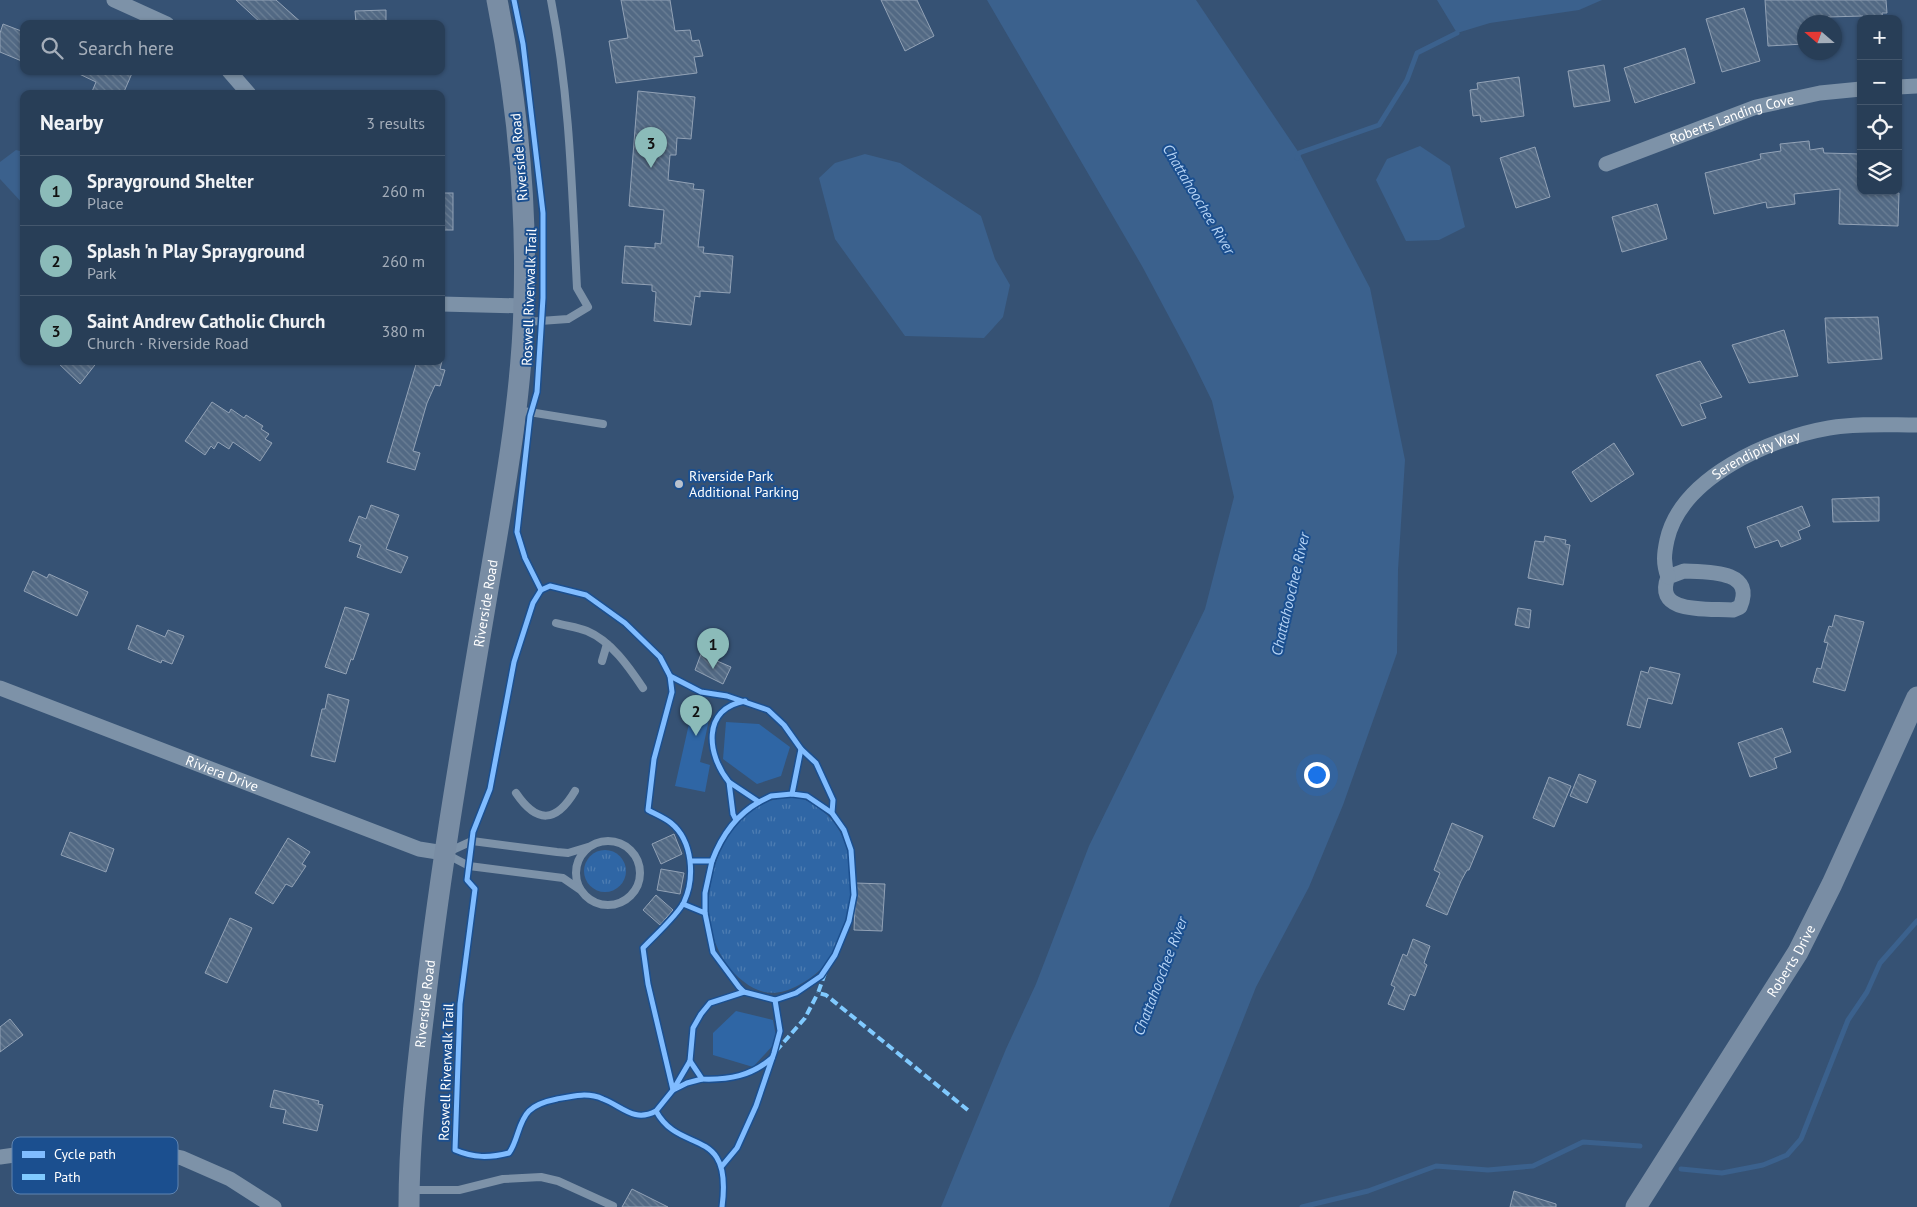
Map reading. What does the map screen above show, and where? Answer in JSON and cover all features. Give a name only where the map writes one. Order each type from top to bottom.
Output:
[{"type":"street","points":[[114,0],[157,20]]},
{"type":"street","name":"Riverside Road","points":[[409,1199],[417,1074],[444,853],[508,464],[524,314],[525,231],[520,151],[511,76],[497,0]]},
{"type":"street","points":[[232,75],[245,90]]},
{"type":"street","points":[[1902,87],[1917,86]]},
{"type":"street","name":"Roberts Landing Cove","points":[[1606,164],[1756,107],[1820,93],[1857,89]]},
{"type":"street","points":[[445,304],[524,314]]},
{"type":"street","name":"Serendipity Way","points":[[1668,577],[1684,571],[1710,572],[1735,578],[1742,586],[1745,596],[1740,607],[1733,610],[1677,606],[1669,600],[1665,593],[1668,577],[1664,567],[1664,556],[1670,530],[1680,509],[1701,485],[1745,456],[1786,439],[1829,428],[1860,425],[1917,425]]},
{"type":"street","name":"Riviera Drive","points":[[0,688],[419,849],[444,853]]},
{"type":"street","name":"Roberts Drive","points":[[1636,1207],[1798,952],[1832,884],[1917,697]]},
{"type":"street","points":[[178,1159],[190,1162],[230,1179],[274,1207]]},
{"type":"lane","points":[[524,314],[560,320],[577,315],[588,307],[577,288],[570,138],[561,58],[551,0]]},
{"type":"lane","points":[[515,410],[603,424]]},
{"type":"lane","points":[[556,623],[588,632],[607,644],[626,663],[643,688]]},
{"type":"lane","points":[[602,662],[607,644]]},
{"type":"lane","points":[[516,793],[527,809],[539,816],[554,815],[560,811],[566,806],[575,791]]},
{"type":"lane","points":[[444,853],[472,841],[568,853],[603,841],[617,842],[629,848],[639,864],[639,883],[632,894],[622,902],[607,905],[588,899],[581,890],[576,880],[576,868],[581,855],[591,846]]},
{"type":"lane","points":[[444,853],[469,866],[563,878],[581,890]]},
{"type":"lane","points":[[409,1199],[503,1179],[541,1177],[558,1181],[613,1206]]},
{"type":"green space","points":[[693,706],[711,710],[700,762],[710,765],[705,792],[675,786]]},
{"type":"green space","points":[[726,722],[759,724],[790,747],[781,776],[757,784],[723,759]]},
{"type":"green space","points":[[786,797],[796,797],[808,801],[820,809],[833,822],[843,837],[849,855],[851,894],[843,932],[836,949],[825,965],[810,978],[792,989],[770,993],[750,986],[726,963],[715,942],[710,919],[709,894],[714,869],[723,846],[736,825],[753,808],[764,802]]},
{"type":"green space","points":[[601,850],[609,850],[620,856],[626,871],[620,886],[609,892],[601,892],[590,886],[584,875],[584,867],[590,856]]},
{"type":"green space","points":[[736,1011],[773,1020],[777,1041],[753,1067],[713,1055],[713,1033]]},
{"type":"water","name":"Chattahoochee River","points":[[987,0],[1196,0],[1299,153],[1370,288],[1405,460],[1398,570],[1397,653],[1343,805],[1309,887],[1256,987],[1169,1207],[941,1207],[1006,1049],[1036,984],[1089,846],[1205,609],[1234,497],[1212,401],[1190,356],[1142,266]]},
{"type":"water","points":[[1437,0],[1602,0],[1579,10],[1490,23],[1457,33]]},
{"type":"water","points":[[1420,146],[1450,166],[1465,227],[1439,240],[1406,241],[1376,180],[1387,159]]},
{"type":"water","points":[[16,150],[20,151],[20,201],[0,179],[0,162]]},
{"type":"water","points":[[865,154],[900,163],[981,216],[995,259],[1010,285],[1003,317],[984,338],[905,336],[835,239],[819,178],[835,163]]},
{"type":"building","points":[[236,0],[276,0],[298,20],[258,20]]},
{"type":"building","points":[[621,0],[670,0],[675,31],[690,30],[692,41],[699,40],[703,56],[694,57],[697,73],[616,83],[609,41],[628,38]]},
{"type":"building","points":[[881,0],[917,0],[934,36],[905,51]]},
{"type":"building","points":[[1765,0],[1886,0],[1887,13],[1882,13],[1882,15],[1842,17],[1842,15],[1797,15],[1797,44],[1768,46]]},
{"type":"building","points":[[1744,8],[1760,61],[1722,72],[1706,19]]},
{"type":"building","points":[[386,10],[386,20],[356,20],[355,11]]},
{"type":"building","points":[[3,24],[20,30],[20,60],[0,52],[0,33]]},
{"type":"building","points":[[1685,48],[1695,83],[1635,103],[1624,68]]},
{"type":"building","points":[[1604,65],[1610,101],[1574,107],[1568,71]]},
{"type":"building","points":[[81,75],[131,75],[125,90],[93,90],[96,82]]},
{"type":"building","points":[[1519,77],[1524,116],[1481,122],[1480,115],[1473,116],[1470,90],[1478,89],[1477,83]]},
{"type":"building","points":[[638,91],[695,97],[691,139],[677,138],[676,155],[670,155],[668,180],[694,184],[693,189],[704,190],[698,247],[704,247],[703,253],[733,256],[730,293],[700,291],[700,297],[695,296],[691,325],[654,321],[656,292],[652,291],[652,285],[622,283],[625,246],[655,248],[655,243],[661,244],[664,210],[629,206]]},
{"type":"building","points":[[1809,141],[1810,150],[1823,148],[1824,153],[1857,154],[1857,195],[1899,195],[1898,226],[1839,224],[1840,189],[1794,194],[1795,204],[1767,208],[1766,202],[1714,214],[1705,173],[1761,159],[1760,154],[1781,151],[1780,144]]},
{"type":"building","points":[[1535,147],[1550,197],[1516,208],[1500,158]]},
{"type":"building","points":[[445,193],[453,193],[453,230],[445,230]]},
{"type":"building","points":[[1657,204],[1667,239],[1622,252],[1612,217]]},
{"type":"building","points":[[1878,317],[1882,359],[1828,363],[1825,318]]},
{"type":"building","points":[[1784,330],[1798,376],[1749,383],[1732,345]]},
{"type":"building","points":[[1700,361],[1722,397],[1700,404],[1706,418],[1682,426],[1656,375]]},
{"type":"building","points":[[60,365],[95,365],[80,384]]},
{"type":"building","points":[[416,365],[441,365],[440,369],[445,370],[440,386],[435,385],[427,403],[413,451],[420,453],[415,470],[387,462]]},
{"type":"building","points":[[212,402],[229,413],[231,409],[244,418],[246,415],[263,426],[261,429],[269,434],[265,439],[272,443],[260,461],[233,442],[229,449],[218,442],[214,449],[211,446],[205,455],[185,441]]},
{"type":"building","points":[[1614,443],[1634,474],[1591,502],[1572,472]]},
{"type":"building","points":[[1879,497],[1879,521],[1833,522],[1832,499]]},
{"type":"building","points":[[371,505],[399,515],[386,549],[408,557],[401,573],[357,557],[361,545],[349,541],[359,516],[366,519]]},
{"type":"building","points":[[1802,506],[1810,526],[1798,531],[1801,539],[1781,547],[1778,540],[1755,548],[1747,527]]},
{"type":"building","points":[[1545,536],[1566,540],[1565,544],[1570,545],[1563,585],[1528,578],[1535,541],[1544,542]]},
{"type":"building","points":[[33,571],[47,578],[49,574],[88,592],[77,616],[24,591]]},
{"type":"building","points":[[345,607],[369,614],[353,660],[351,659],[346,674],[325,667]]},
{"type":"building","points":[[1518,608],[1531,610],[1529,628],[1515,625]]},
{"type":"building","points":[[1835,615],[1864,622],[1845,691],[1813,682],[1817,668],[1821,669],[1828,643],[1824,642],[1829,626],[1832,627]]},
{"type":"building","points":[[137,625],[165,637],[168,630],[184,636],[172,664],[162,660],[161,663],[128,649]]},
{"type":"building","points":[[701,654],[731,667],[723,684],[695,670]]},
{"type":"building","points":[[1650,667],[1680,674],[1672,704],[1648,698],[1640,728],[1627,725],[1641,671],[1648,673]]},
{"type":"building","points":[[328,694],[349,700],[335,762],[311,756],[322,709],[325,709]]},
{"type":"building","points":[[1782,728],[1791,752],[1774,758],[1777,768],[1750,777],[1738,743]]},
{"type":"building","points":[[1579,774],[1596,781],[1587,803],[1570,796]]},
{"type":"building","points":[[1549,777],[1571,786],[1554,827],[1533,818]]},
{"type":"building","points":[[1452,823],[1483,836],[1447,915],[1426,906],[1440,873],[1434,870]]},
{"type":"building","points":[[70,832],[114,849],[106,872],[61,855]]},
{"type":"building","points":[[674,834],[682,854],[661,864],[652,844]]},
{"type":"building","points":[[288,838],[310,852],[302,864],[306,866],[292,887],[286,884],[273,904],[255,893]]},
{"type":"building","points":[[661,869],[684,873],[680,894],[657,890]]},
{"type":"building","points":[[856,883],[885,884],[882,931],[854,930]]},
{"type":"building","points":[[656,895],[673,910],[660,925],[643,910]]},
{"type":"building","points":[[230,918],[252,928],[227,983],[205,973]]},
{"type":"building","points":[[1413,939],[1430,946],[1424,963],[1427,965],[1415,996],[1410,994],[1404,1010],[1388,1004],[1395,987],[1391,985],[1403,954],[1407,956]]},
{"type":"building","points":[[10,1019],[23,1035],[0,1052],[0,1027]]},
{"type":"building","points":[[274,1090],[319,1101],[318,1104],[323,1105],[317,1131],[283,1123],[286,1110],[270,1107]]},
{"type":"building","points":[[632,1189],[668,1207],[622,1207]]},
{"type":"building","points":[[1514,1191],[1556,1204],[1556,1207],[1510,1207]]},
{"type":"waterway","points":[[1297,158],[1299,153],[1379,125],[1407,80],[1417,53],[1457,33]]},
{"type":"waterway","points":[[1681,1169],[1722,1173],[1763,1165],[1787,1155],[1801,1139],[1848,1020],[1867,992],[1880,963],[1917,921]]},
{"type":"waterway","points":[[1302,1207],[1368,1191],[1436,1166],[1488,1170],[1533,1166],[1583,1142],[1640,1146]]},
{"type":"marked path","points":[[825,973],[818,993],[826,995],[969,1111]]},
{"type":"marked path","points":[[776,1051],[805,1018],[818,993]]},
{"type":"cycle path","name":"Roswell Riverwalk Trail","points":[[514,0],[523,44],[543,213],[543,298],[537,392],[530,416],[517,532],[525,558],[541,590]]},
{"type":"cycle path","name":"Roswell Riverwalk Trail","points":[[656,1111],[673,1090],[648,984],[643,948],[681,908],[688,892],[691,871],[688,850],[678,831],[669,821],[648,810],[654,759],[672,692],[670,676],[660,657],[625,623],[586,595],[550,586],[541,590],[533,603],[514,662],[490,789],[473,832],[467,880],[475,889],[460,1004],[455,1150],[469,1155],[482,1156],[509,1153],[525,1115],[532,1109],[542,1103],[574,1096],[586,1095],[597,1097],[635,1114],[641,1115],[656,1111],[666,1125],[712,1152],[720,1163],[723,1181],[722,1207]]},
{"type":"cycle path","points":[[670,676],[701,692],[727,696],[768,710],[784,725],[801,749],[816,763],[833,800],[832,813],[844,830],[851,850],[854,895],[849,921],[835,955],[821,976],[796,993],[775,1000],[744,992],[713,952],[705,913]]},
{"type":"cycle path","points":[[729,782],[716,759],[712,734],[715,723],[721,713],[731,706],[745,701]]},
{"type":"cycle path","points":[[801,749],[792,794],[807,796],[832,813]]},
{"type":"cycle path","points":[[736,820],[733,814],[729,782],[759,802],[771,796],[792,794]]},
{"type":"cycle path","points":[[691,861],[712,861],[730,827],[743,813],[759,802]]},
{"type":"cycle path","points":[[683,904],[705,913],[705,893],[712,861]]},
{"type":"cycle path","points":[[702,1079],[687,1083],[673,1090],[690,1061],[693,1028],[701,1014],[710,1003],[744,992]]},
{"type":"cycle path","points":[[722,1166],[737,1148],[756,1106],[774,1053],[780,1031],[775,1000]]},
{"type":"cycle path","points":[[690,1061],[702,1079],[712,1079],[730,1078],[748,1073],[772,1058]]},
{"type":"place","name":"Saint Andrew Catholic Church","points":[[651,168]]},
{"type":"place","name":"Riverside Park Additional Parking","points":[[679,484]]},
{"type":"place","name":"Sprayground Shelter","points":[[713,669]]},
{"type":"place","name":"Splash 'n Play Sprayground","points":[[696,736]]}]
